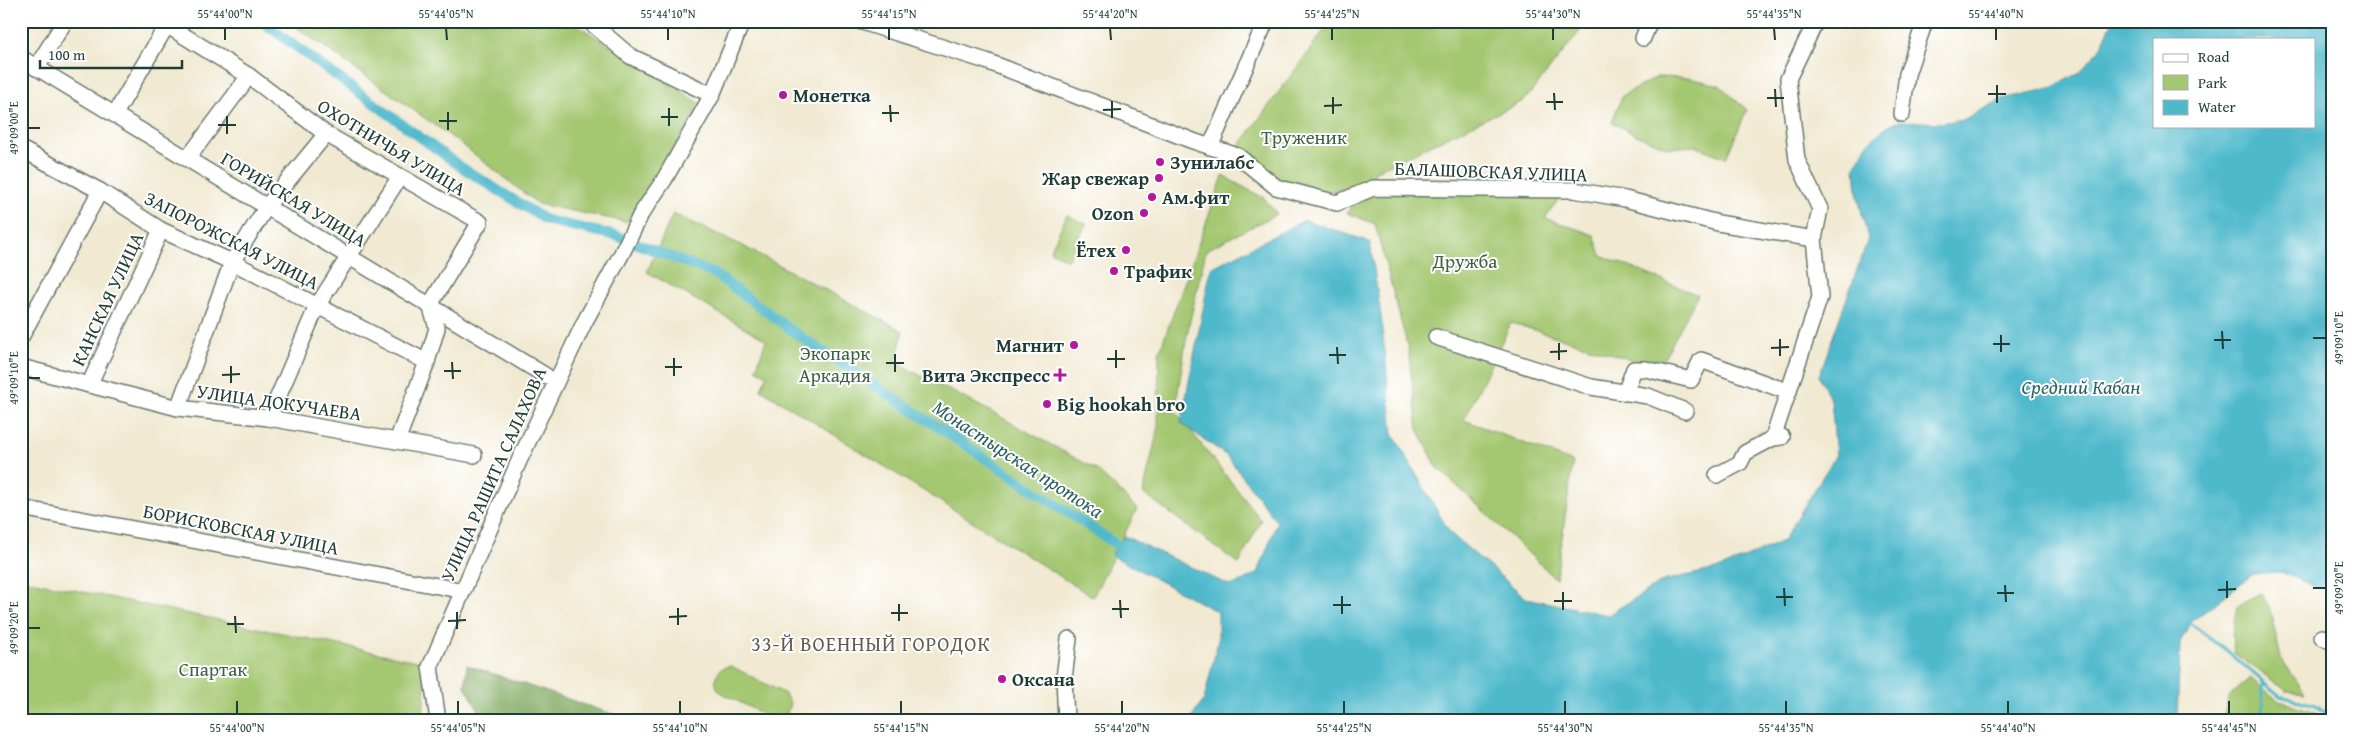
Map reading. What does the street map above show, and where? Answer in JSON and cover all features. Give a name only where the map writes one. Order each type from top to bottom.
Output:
[{"type":"street","points":[[36,68],[65,21]]},
{"type":"street","points":[[589,21],[630,56],[712,95],[740,27],[734,21]]},
{"type":"street","name":"БАЛАШОВСКАЯ УЛИЦА","points":[[859,21],[986,61],[1238,156],[1276,187],[1337,203],[1373,188],[1574,190],[1625,199],[1718,223],[1814,238]]},
{"type":"street","points":[[1210,147],[1266,21]]},
{"type":"street","points":[[1643,38],[1650,21]]},
{"type":"street","points":[[1717,476],[1740,463],[1745,452],[1778,438],[1789,392],[1820,297],[1814,238],[1820,209],[1797,160],[1788,79],[1816,21]]},
{"type":"street","points":[[1902,114],[1907,74],[1925,21]]},
{"type":"street","points":[[116,114],[164,23]]},
{"type":"street","name":"ОХОТНИЧЬЯ УЛИЦА","points":[[164,23],[249,76],[326,134],[399,178],[480,222],[430,305]]},
{"type":"street","name":"ГОРИЙСКАЯ УЛИЦА","points":[[21,58],[546,376]]},
{"type":"street","points":[[188,158],[249,76]]},
{"type":"street","name":"УЛИЦА РАШИТА САЛАХОВА","points":[[438,720],[430,667],[523,452],[584,323],[641,214],[664,180],[712,95]]},
{"type":"street","points":[[178,408],[232,262],[267,206],[326,134]]},
{"type":"street","name":"ЗАПОРОЖСКАЯ УЛИЦА","points":[[21,149],[100,191],[160,230],[232,262],[427,362]]},
{"type":"street","points":[[269,418],[317,306],[399,178]]},
{"type":"street","points":[[21,337],[100,191]]},
{"type":"street","name":"КАНСКАЯ УЛИЦА","points":[[89,385],[160,230]]},
{"type":"street","points":[[397,441],[427,362],[437,328],[430,305]]},
{"type":"street","points":[[1436,337],[1591,387],[1648,396],[1685,411]]},
{"type":"street","points":[[1626,393],[1634,369],[1646,369],[1691,380],[1701,360],[1789,392]]},
{"type":"street","name":"УЛИЦА ДОКУЧАЕВА","points":[[21,367],[178,408],[269,418],[474,455]]},
{"type":"street","name":"БОРИСКОВСКАЯ УЛИЦА","points":[[21,508],[454,589]]},
{"type":"street","points":[[1066,720],[1064,678],[1069,639]]},
{"type":"green space","points":[[288,21],[571,21],[701,104],[627,222],[538,204],[460,143]]},
{"type":"green space","name":"Дружба","points":[[1331,21],[1588,21],[1525,100],[1374,172],[1374,181],[1569,185],[1545,218],[1594,235],[1601,255],[1698,295],[1659,368],[1511,323],[1464,420],[1573,462],[1556,579],[1437,467],[1418,429],[1408,348],[1375,224],[1347,213],[1374,182],[1328,192],[1267,177],[1237,149]]},
{"type":"green space","points":[[1657,77],[1689,78],[1719,85],[1747,110],[1726,158],[1694,146],[1669,148],[1636,135],[1612,122],[1622,96]]},
{"type":"green space","points":[[1223,176],[1264,198],[1277,214],[1206,250],[1187,334],[1175,411],[1261,520],[1239,564],[1143,493],[1158,429],[1159,353]]},
{"type":"green space","name":"Экопарк Аркадия","points":[[673,214],[739,244],[903,331],[896,363],[986,409],[1097,470],[1137,509],[1093,597],[761,389],[767,375],[756,369],[766,340],[647,272]]},
{"type":"green space","points":[[1067,215],[1086,224],[1068,260],[1050,251]]},
{"type":"green space","name":"Спартак","points":[[21,579],[426,663],[423,720],[21,720]]},
{"type":"green space","points":[[2261,594],[2269,606],[2281,658],[2305,693],[2287,691],[2234,653],[2232,635],[2237,606]]},
{"type":"green space","points":[[467,665],[630,720],[484,720],[465,686]]},
{"type":"green space","points":[[731,666],[785,694],[790,703],[787,714],[780,719],[772,719],[720,692],[717,688],[716,675],[722,669]]},
{"type":"green space","points":[[2250,678],[2279,701],[2316,712],[2325,720],[2223,720],[2229,696]]},
{"type":"water","name":"Средний Кабан","points":[[2113,21],[2332,21],[2332,588],[2318,588],[2281,572],[2253,574],[2190,623],[2180,643],[2177,720],[1190,720],[1204,700],[1218,641],[1218,612],[1111,555],[1124,536],[1231,586],[1258,573],[1277,522],[1227,456],[1181,423],[1211,268],[1305,220],[1370,242],[1381,316],[1393,434],[1450,533],[1526,598],[1608,615],[1663,581],[1721,568],[1783,541],[1836,455],[1831,400],[1819,376],[1868,239],[1857,192],[1855,167],[1867,144],[1887,126],[1900,121],[1939,123],[1963,120],[2002,99],[2052,88],[2080,72],[2099,50]]},
{"type":"waterway","name":"Монастырская протока","points":[[261,21],[461,167],[546,220],[617,236],[715,274],[798,335],[1117,545]]},
{"type":"waterway","points":[[2190,623],[2226,650],[2280,696],[2316,705],[2332,718]]},
{"type":"waterway","points":[[2262,720],[2263,683]]},
{"type":"place","name":"Монетка","points":[[783,95]]},
{"type":"place","name":"Зунилабс","points":[[1160,162]]},
{"type":"place","name":"Жар свежар","points":[[1159,178]]},
{"type":"place","name":"Ам.фит","points":[[1152,197]]},
{"type":"place","name":"Ozon","points":[[1144,213]]},
{"type":"place","name":"Ётех","points":[[1126,250]]},
{"type":"place","name":"Трафик","points":[[1114,271]]},
{"type":"place","name":"Магнит","points":[[1074,345]]},
{"type":"place","name":"Вита Экспресс","points":[[1060,375]]},
{"type":"place","name":"Big hookah bro","points":[[1047,404]]},
{"type":"place","name":"Оксана","points":[[1002,679]]},
{"type":"district","name":"33-Й ВОЕННЫЙ ГОРОДОК","points":[[871,644]]},
{"type":"park label","name":"Труженик","points":[[1304,137]]}]
